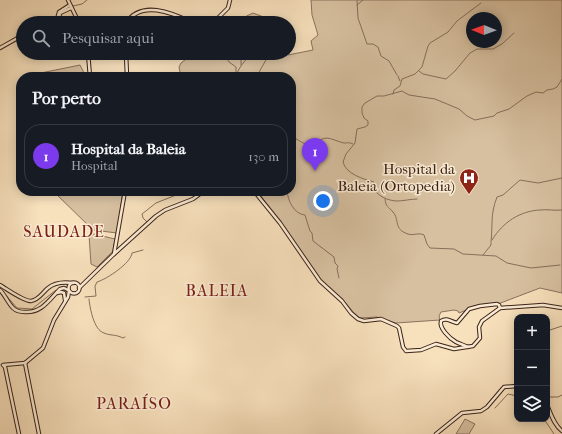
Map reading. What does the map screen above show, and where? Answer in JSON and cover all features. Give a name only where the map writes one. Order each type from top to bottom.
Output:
[{"type":"street","points":[[68,0],[76,16]]},
{"type":"street","points":[[220,16],[228,8],[230,0]]},
{"type":"street","points":[[59,16],[60,13],[71,7]]},
{"type":"street","points":[[161,7],[179,16]]},
{"type":"street","points":[[130,16],[139,8]]},
{"type":"street","points":[[0,49],[16,40]]},
{"type":"street","points":[[89,60],[90,72]]},
{"type":"street","points":[[126,60],[127,72]]},
{"type":"street","points":[[114,254],[124,196]]},
{"type":"street","points":[[19,434],[7,375],[3,365],[25,363],[42,348],[54,320],[68,297],[77,292],[83,283],[156,216],[165,210],[197,196]]},
{"type":"street","points":[[258,196],[280,224],[320,281],[342,301],[351,314],[364,321],[381,319],[396,325],[399,328],[403,347],[407,352],[421,350],[436,344],[451,348],[469,347],[476,343],[480,338],[479,327],[482,321],[500,308],[547,304],[562,308]]},
{"type":"street","points":[[116,248],[120,249]]},
{"type":"street","points":[[0,285],[31,301],[37,298],[52,285],[65,282],[83,283]]},
{"type":"street","points":[[74,283],[79,288]]},
{"type":"street","points":[[68,297],[68,286],[74,283]]},
{"type":"street","points":[[0,290],[11,306],[17,311],[22,312],[37,311],[62,289],[73,294]]},
{"type":"street","points":[[55,295],[62,292],[65,296],[65,301]]},
{"type":"street","points":[[469,347],[452,339],[441,328],[441,321],[443,319],[457,323],[467,311],[480,306],[497,304],[500,308]]},
{"type":"street","points":[[25,363],[39,434]]},
{"type":"street","points":[[7,364],[7,375]]},
{"type":"street","points":[[436,434],[462,413],[477,412],[487,407],[503,388],[514,386]]},
{"type":"street","points":[[550,412],[553,419],[562,431]]},
{"type":"shaded area","points":[[311,0],[562,0],[562,293],[540,288],[498,304],[469,309],[459,313],[458,311],[454,310],[441,312],[439,316],[440,320],[396,323],[377,317],[360,318],[344,301],[325,285],[261,196],[296,196],[296,72],[180,72],[179,67],[185,60],[296,60],[296,53],[313,50],[311,41],[318,35],[312,15]]},
{"type":"shaded area","points":[[253,13],[261,16],[247,16]]},
{"type":"shaded area","points":[[80,65],[84,72],[46,72]]},
{"type":"shaded area","points":[[58,196],[122,196],[117,233],[93,230]]},
{"type":"shaded area","points":[[94,234],[115,239],[113,251],[97,267],[91,264],[89,235]]},
{"type":"shaded area","points":[[465,419],[475,424],[469,434],[456,434]]},
{"type":"waterway","points":[[73,6],[82,4],[87,0]]},
{"type":"waterway","points":[[357,0],[358,18],[367,44],[373,44],[378,47],[381,56],[389,61],[397,75]]},
{"type":"waterway","points":[[357,5],[363,0]]},
{"type":"waterway","points":[[393,94],[394,90],[400,86],[402,79],[415,74],[422,67],[430,43],[448,32],[457,21],[481,3]]},
{"type":"waterway","points":[[419,71],[423,74],[446,79],[470,53],[477,49],[493,49],[502,44],[514,33]]},
{"type":"waterway","points":[[228,60],[236,67],[236,72]]},
{"type":"waterway","points":[[241,60],[241,65]]},
{"type":"waterway","points":[[238,72],[246,60]]},
{"type":"waterway","points":[[259,72],[266,60]]},
{"type":"waterway","points":[[398,76],[400,81]]},
{"type":"waterway","points":[[372,184],[374,182],[360,178],[351,173],[343,162],[346,154],[355,143],[357,129],[368,125],[368,121],[364,118],[362,113],[362,107],[365,103],[377,96],[384,96],[402,91],[409,95],[435,99],[459,109],[467,116],[475,120],[494,116],[497,113],[509,109],[527,96],[536,92],[543,93],[547,90],[553,89],[557,87],[562,79]]},
{"type":"waterway","points":[[296,139],[306,144],[326,138],[353,144]]},
{"type":"waterway","points":[[491,242],[493,214],[497,197],[503,195],[520,180],[538,183],[562,178]]},
{"type":"waterway","points":[[373,187],[377,193],[390,200],[399,201],[417,199]]},
{"type":"waterway","points":[[147,222],[143,218],[142,214],[156,203],[174,196]]},
{"type":"waterway","points":[[288,196],[295,210],[305,215],[312,233],[313,241],[334,257],[335,263],[338,266],[337,269],[339,278]]},
{"type":"waterway","points":[[385,199],[385,202],[395,215],[400,230],[412,235],[424,235],[430,248],[454,249],[463,254],[496,256],[507,263],[531,268],[560,265]]},
{"type":"waterway","points":[[492,240],[501,228],[519,215],[533,211],[562,210]]},
{"type":"waterway","points":[[483,255],[491,243]]},
{"type":"waterway","points":[[85,297],[96,296],[95,286],[97,282],[107,278],[123,266],[131,257],[132,253],[143,250]]},
{"type":"waterway","points":[[3,292],[17,308],[32,309],[56,290]]},
{"type":"waterway","points":[[89,299],[93,319],[98,328],[106,334],[123,338],[125,337]]},
{"type":"waterway","points":[[550,330],[562,326]]},
{"type":"waterway","points":[[495,408],[508,394],[514,395]]},
{"type":"waterway","points":[[550,397],[558,397],[562,395]]},
{"type":"waterway","points":[[546,422],[554,434]]},
{"type":"place","name":"Hospital da Baleia","points":[[315,171]]},
{"type":"place","name":"Hospital da Baleia (Ortopedia)","points":[[469,195]]},
{"type":"district","name":"SAUDADE","points":[[64,231]]},
{"type":"district","name":"BALEIA","points":[[217,290]]},
{"type":"district","name":"PARAÍSO","points":[[134,403]]}]
